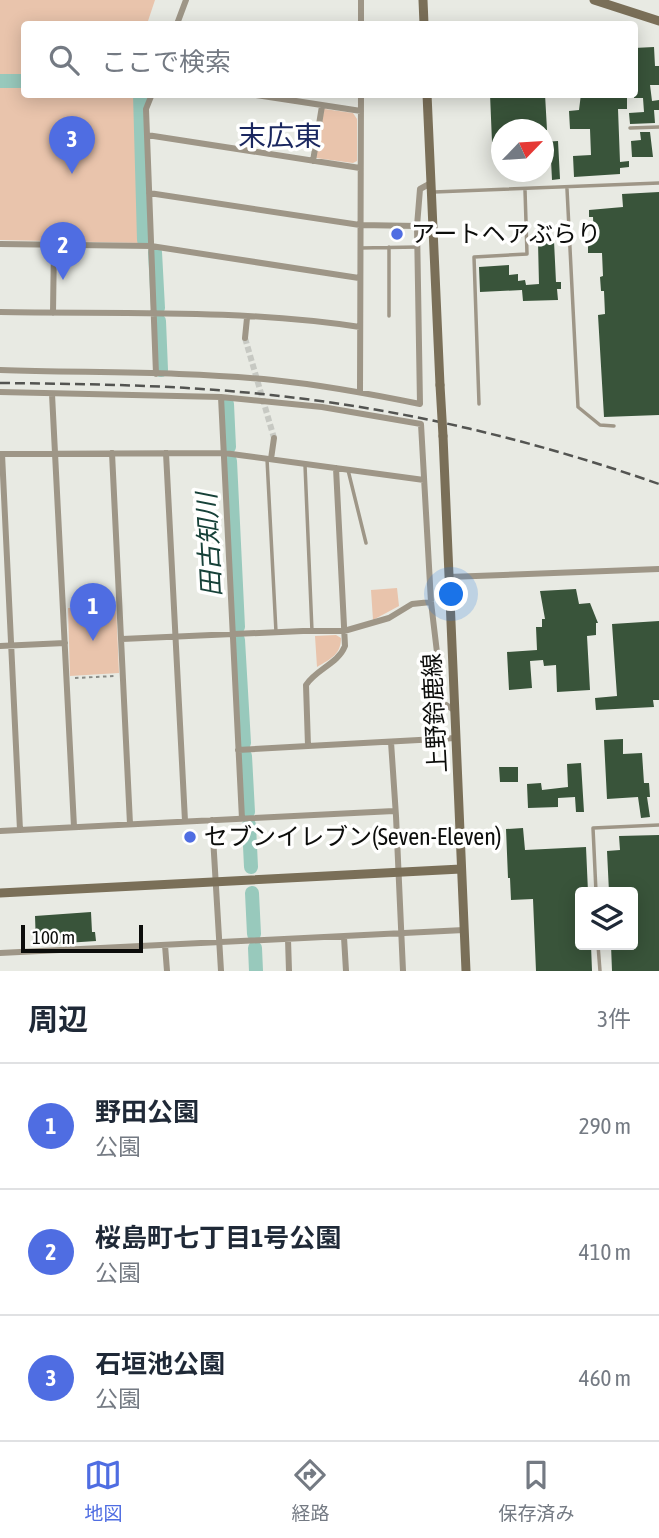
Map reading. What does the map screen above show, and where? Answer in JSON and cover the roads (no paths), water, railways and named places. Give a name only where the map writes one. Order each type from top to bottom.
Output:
[{"type":"main road","points":[[423,0],[424,21]]},
{"type":"main road","points":[[594,0],[659,21]]},
{"type":"main road","name":"上野鈴鹿線","points":[[427,98],[466,971]]},
{"type":"main road","points":[[0,893],[461,870]]},
{"type":"street","points":[[178,21],[186,0]]},
{"type":"street","points":[[361,0],[361,21]]},
{"type":"street","points":[[150,98],[146,110],[156,374]]},
{"type":"street","points":[[274,98],[360,111]]},
{"type":"street","points":[[360,391],[361,98]]},
{"type":"street","points":[[313,161],[322,106]]},
{"type":"street","points":[[147,135],[360,168]]},
{"type":"street","points":[[0,370],[272,380],[360,391],[421,404],[417,226],[420,190],[431,188]]},
{"type":"street","points":[[149,193],[360,225],[417,226]]},
{"type":"street","points":[[0,244],[151,246],[359,278]]},
{"type":"street","points":[[53,313],[54,244]]},
{"type":"street","points":[[0,312],[314,320],[360,327]]},
{"type":"street","points":[[245,338],[247,318]]},
{"type":"street","points":[[0,392],[221,397],[322,407],[421,424],[431,602],[443,703],[454,710]]},
{"type":"street","points":[[52,394],[74,827]]},
{"type":"street","points":[[221,397],[242,819]]},
{"type":"street","points":[[269,459],[274,438]]},
{"type":"street","points":[[112,453],[130,824]]},
{"type":"street","points":[[166,453],[185,821]]},
{"type":"street","points":[[20,830],[1,454],[224,453],[424,480]]},
{"type":"street","points":[[308,746],[306,685],[310,678],[342,653],[345,646],[336,468]]},
{"type":"street","points":[[448,578],[659,569]]},
{"type":"street","points":[[122,639],[344,631],[389,618],[412,604],[431,602]]},
{"type":"street","points":[[0,646],[65,643]]},
{"type":"street","points":[[238,750],[456,738]]},
{"type":"street","points":[[391,742],[403,971]]},
{"type":"street","points":[[0,831],[394,811]]},
{"type":"street","points":[[212,820],[221,971]]},
{"type":"street","points":[[0,953],[464,930]]},
{"type":"street","points":[[344,937],[346,971]]},
{"type":"street","points":[[288,939],[289,971]]},
{"type":"street","points":[[165,945],[167,971]]},
{"type":"lane","points":[[629,128],[659,127]]},
{"type":"lane","points":[[431,188],[524,190],[659,183]]},
{"type":"lane","points":[[567,189],[578,407],[600,425],[614,426]]},
{"type":"lane","points":[[479,404],[474,257],[527,254],[524,190]]},
{"type":"lane","points":[[389,247],[389,316]]},
{"type":"lane","points":[[360,248],[418,247]]},
{"type":"lane","points":[[269,459],[276,632]]},
{"type":"lane","points":[[304,464],[313,631]]},
{"type":"lane","points":[[348,469],[366,542]]},
{"type":"lane","points":[[596,887],[593,828],[659,825]]},
{"type":"lane","points":[[598,950],[600,971]]},
{"type":"waterway","name":"田古知川","points":[[0,81],[21,81]]},
{"type":"waterway","name":"田古知川","points":[[140,98],[144,240]]},
{"type":"waterway","name":"田古知川","points":[[155,252],[158,308]]},
{"type":"waterway","name":"田古知川","points":[[159,321],[161,370]]},
{"type":"waterway","name":"田古知川","points":[[227,404],[229,447]]},
{"type":"waterway","name":"田古知川","points":[[230,461],[238,627]]},
{"type":"waterway","name":"田古知川","points":[[238,640],[244,743]]},
{"type":"waterway","name":"田古知川","points":[[245,756],[248,812]]},
{"type":"waterway","name":"田古知川","points":[[249,825],[251,867]]},
{"type":"waterway","name":"田古知川","points":[[252,893],[254,934]]},
{"type":"waterway","name":"田古知川","points":[[255,948],[256,971]]},
{"type":"tunnel","points":[[245,338],[274,438]]},
{"type":"railway","points":[[0,383],[169,387],[321,401],[468,428],[564,453],[659,484]]},
{"type":"place","name":"石垣池公園","points":[[72,174]]},
{"type":"place","name":"アートヘアぶらり","points":[[397,234]]},
{"type":"place","name":"桜島町七丁目1号公園","points":[[63,280]]},
{"type":"place","name":"野田公園","points":[[93,641]]},
{"type":"place","name":"セブンイレブン(Seven-Eleven)","points":[[190,837]]},
{"type":"district","name":"末広東","points":[[280,136]]}]
